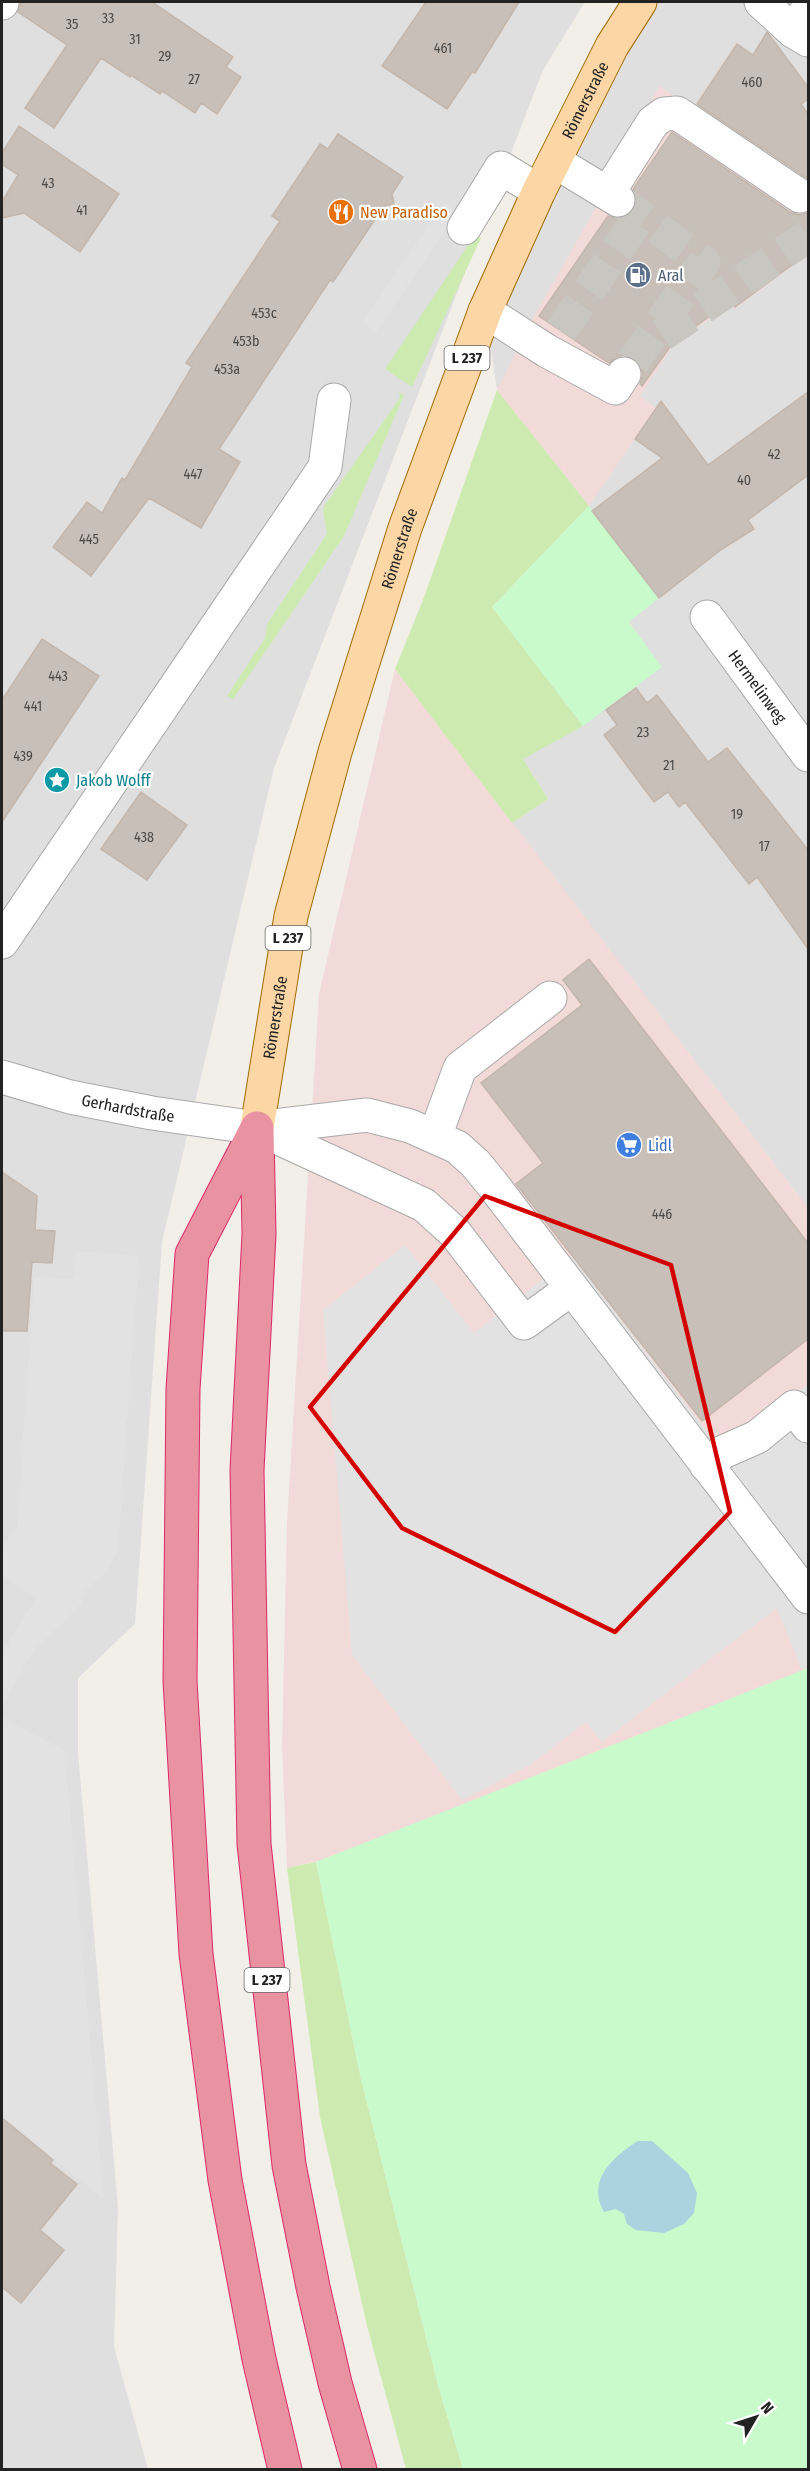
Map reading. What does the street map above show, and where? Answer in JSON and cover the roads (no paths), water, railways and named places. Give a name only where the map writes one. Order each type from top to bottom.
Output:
[{"type":"highway","name":"L 237","points":[[257,1128],[192,1254],[183,1389],[180,1681],[196,1954],[225,2180],[259,2360],[285,2469]]},
{"type":"highway","name":"L 237","points":[[257,1128],[259,1234],[247,1470],[254,1844],[289,2165],[313,2288],[335,2383],[360,2469]]},
{"type":"main road","name":"Römerstraße","points":[[257,1128],[291,916],[335,752],[405,528],[485,311],[539,191],[607,55],[640,2]]},
{"type":"street","points":[[761,2],[803,27]]},
{"type":"street","points":[[554,161],[613,196],[653,122],[664,114],[677,113],[800,196]]},
{"type":"street","points":[[464,228],[501,168],[539,191]]},
{"type":"street","points":[[485,311],[554,341],[615,388],[624,374]]},
{"type":"street","points":[[2,942],[325,467],[334,400]]},
{"type":"street","name":"Hermelinweg","points":[[707,617],[808,754]]},
{"type":"street","points":[[435,1136],[460,1068],[550,998]]},
{"type":"street","name":"Gerhardstraße","points":[[2,1077],[70,1096],[152,1113],[257,1128]]},
{"type":"street","points":[[257,1128],[367,1115],[435,1136],[457,1147],[475,1163],[808,1597]]},
{"type":"street","points":[[257,1128],[424,1205],[455,1233],[525,1323],[571,1289]]},
{"type":"street","points":[[706,1465],[723,1452],[757,1437],[794,1407],[808,1426]]},
{"type":"water","points":[[638,2141],[652,2141],[688,2173],[697,2193],[694,2213],[684,2224],[664,2233],[636,2230],[627,2224],[624,2214],[616,2209],[604,2212],[599,2200],[600,2180],[605,2171],[620,2154]]},
{"type":"tunnel","points":[[618,200],[704,262],[624,374]]},
{"type":"tunnel","points":[[561,331],[640,216]]},
{"type":"tunnel","points":[[662,335],[808,236]]},
{"type":"place","name":"New Paradiso","points":[[341,212]]},
{"type":"place","name":"Aral","points":[[638,275]]},
{"type":"place","name":"Jakob Wolff","points":[[57,780]]},
{"type":"place","name":"Lidl","points":[[629,1145]]}]
